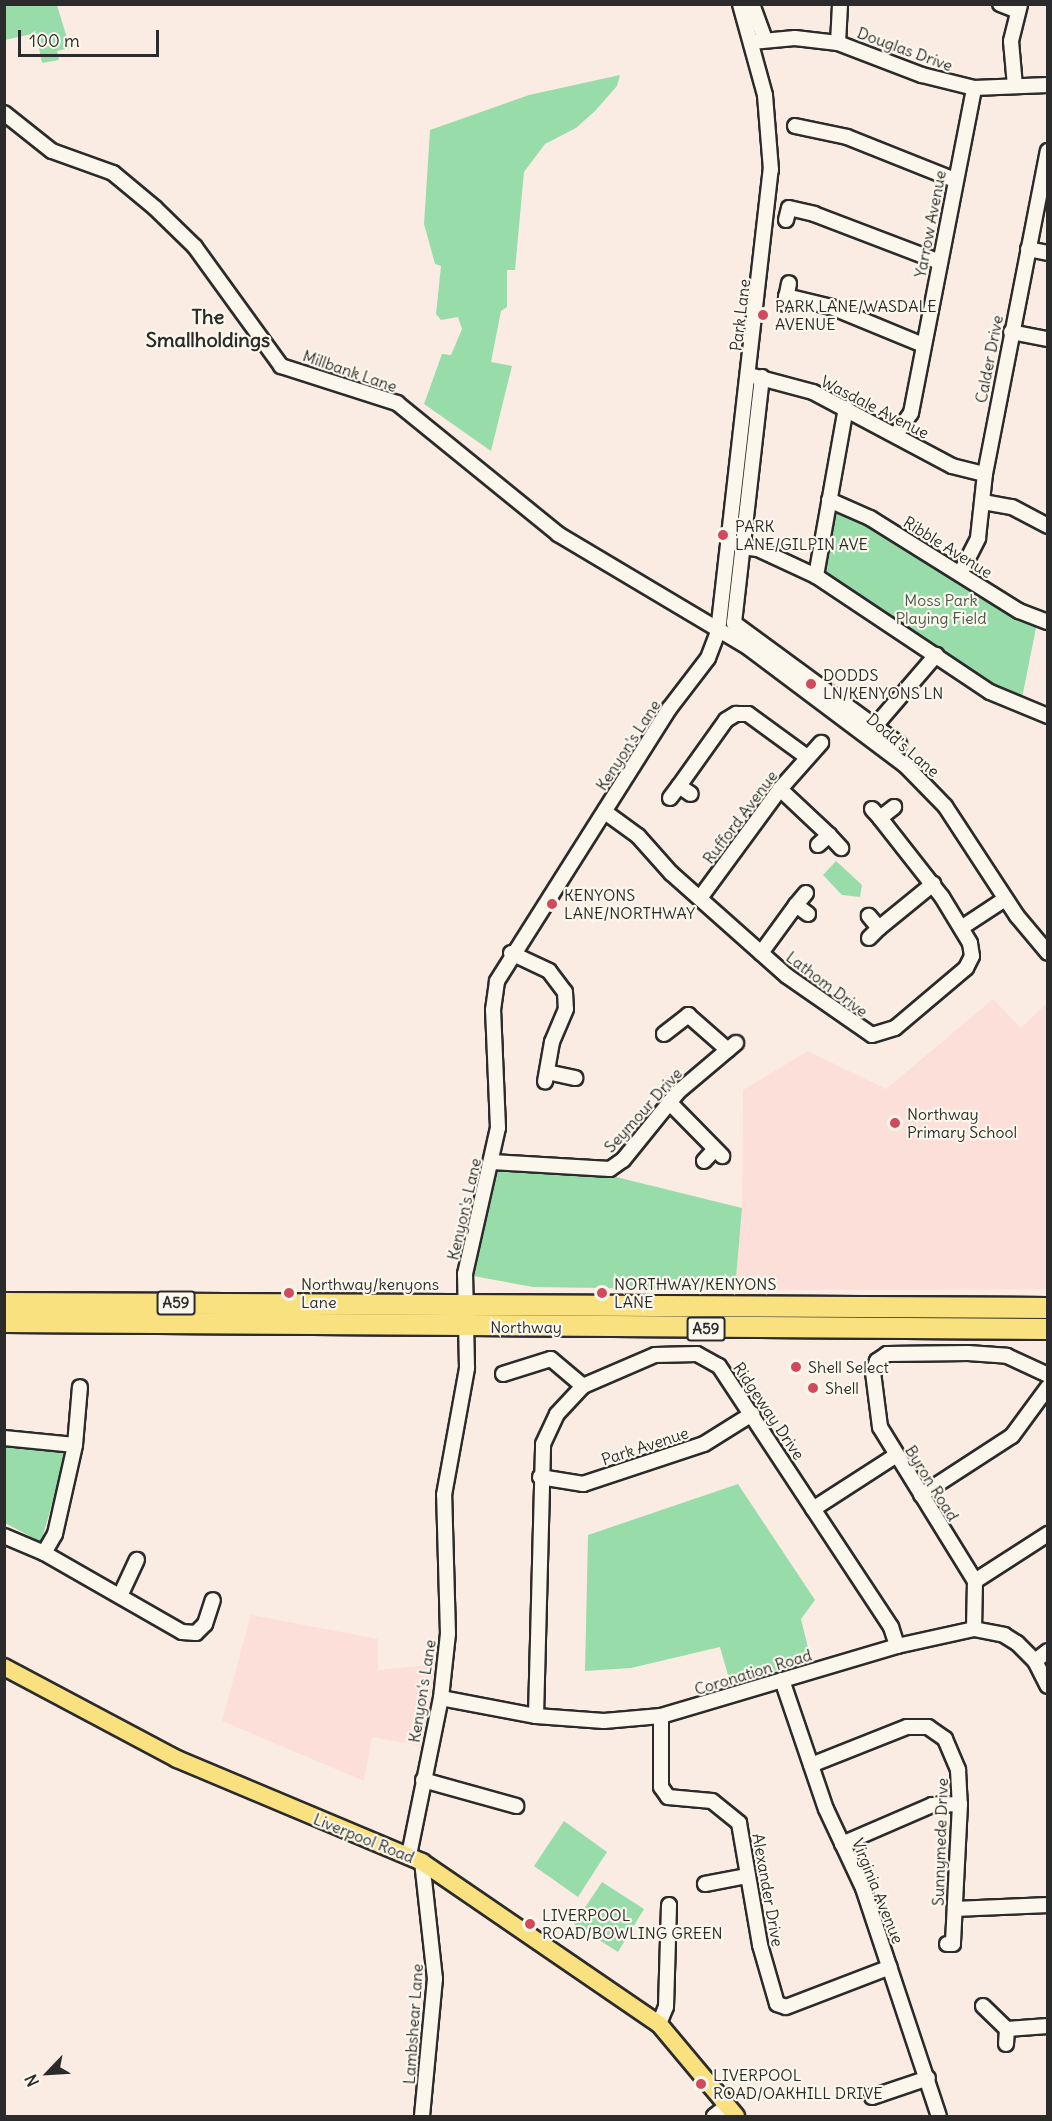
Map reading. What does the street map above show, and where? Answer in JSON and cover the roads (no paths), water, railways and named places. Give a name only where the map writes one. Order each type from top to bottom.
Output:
[{"type":"highway","name":"Northway","points":[[4,1303],[1047,1308]]},
{"type":"highway","name":"Northway","points":[[4,1322],[1047,1329]]},
{"type":"main road","name":"Liverpool Road","points":[[4,1667],[177,1759],[416,1858],[659,2024],[726,2113]]},
{"type":"street","name":"Park Lane","points":[[740,4],[759,40]]},
{"type":"street","name":"Park Lane","points":[[734,623],[771,170],[768,113],[752,4]]},
{"type":"street","points":[[838,43],[840,4]]},
{"type":"street","points":[[1000,4],[1018,7],[1011,41],[1015,86]]},
{"type":"street","name":"Douglas Drive","points":[[759,40],[838,43],[938,80],[974,88],[1047,85]]},
{"type":"street","name":"Yarrow Avenue","points":[[897,433],[911,413],[974,88]]},
{"type":"street","name":"Millbank Lane","points":[[4,113],[52,151],[113,173],[155,208],[195,247],[282,366],[397,403],[558,534],[718,632]]},
{"type":"street","points":[[795,124],[857,140],[955,180]]},
{"type":"street","name":"Calder Drive","points":[[961,572],[978,537],[985,474],[1047,151]]},
{"type":"street","points":[[788,209],[871,234],[940,262]]},
{"type":"street","points":[[1028,249],[1047,253]]},
{"type":"street","points":[[787,294],[831,307],[923,345]]},
{"type":"street","points":[[1011,332],[1047,339]]},
{"type":"street","name":"Park Lane","points":[[718,632],[755,376]]},
{"type":"street","name":"Wasdale Avenue","points":[[755,376],[846,408],[897,433],[952,466],[985,474]]},
{"type":"street","points":[[816,576],[846,408]]},
{"type":"street","name":"Ribble Avenue","points":[[829,500],[863,514],[961,572],[1019,611],[1047,622]]},
{"type":"street","points":[[982,502],[1012,507],[1047,526]]},
{"type":"street","points":[[741,546],[758,549],[816,576],[990,692],[1047,716]]},
{"type":"street","name":"Dodd's Lane","points":[[734,623],[800,675],[926,783],[965,832],[1005,899],[1047,953]]},
{"type":"street","name":"Dodd's Lane","points":[[718,632],[800,675],[899,744]]},
{"type":"street","name":"Kenyon's Lane","points":[[416,1858],[423,1780],[441,1698],[448,1634],[444,1495],[465,1379],[465,1274],[492,1162],[500,1102],[494,996],[511,953],[605,812],[669,709],[708,658],[718,632]]},
{"type":"street","points":[[875,726],[936,655]]},
{"type":"street","points":[[670,798],[726,720],[736,714],[748,714],[807,757]]},
{"type":"street","name":"Rufford Avenue","points":[[700,898],[780,789],[821,742]]},
{"type":"street","points":[[679,786],[691,794]]},
{"type":"street","points":[[780,789],[841,848]]},
{"type":"street","points":[[894,807],[876,813],[933,884],[961,928],[1005,899]]},
{"type":"street","name":"Lathom Drive","points":[[605,812],[638,836],[700,898],[761,952],[855,1027],[880,1035],[895,1028],[966,968],[972,950],[961,928]]},
{"type":"street","points":[[818,845],[829,835]]},
{"type":"street","points":[[869,916],[874,933],[933,884]]},
{"type":"street","points":[[761,952],[806,893]]},
{"type":"street","points":[[796,905],[808,914]]},
{"type":"street","points":[[511,953],[549,971],[565,992],[566,1009],[552,1042],[546,1077],[580,1078]]},
{"type":"street","name":"Seymour Drive","points":[[492,1162],[610,1169],[623,1160],[669,1102],[732,1046],[694,1017],[682,1017],[665,1026]]},
{"type":"street","points":[[669,1102],[719,1153],[704,1161]]},
{"type":"street","name":"Ridgeway Drive","points":[[536,1716],[540,1477],[548,1430],[583,1386],[640,1359],[697,1354],[719,1366],[891,1627],[897,1646]]},
{"type":"street","name":"Byron Road","points":[[975,1581],[879,1427],[873,1401],[873,1372],[877,1361],[887,1354],[1007,1356],[1047,1376]]},
{"type":"street","points":[[503,1374],[551,1359],[583,1386]]},
{"type":"street","points":[[45,1553],[55,1534],[75,1445],[80,1387]]},
{"type":"street","points":[[921,1495],[1012,1436],[1047,1387]]},
{"type":"street","name":"Park Avenue","points":[[540,1477],[583,1484],[704,1444],[752,1414]]},
{"type":"street","points":[[4,1438],[75,1445]]},
{"type":"street","points":[[813,1509],[895,1456]]},
{"type":"street","points":[[974,1629],[975,1581],[1047,1534]]},
{"type":"street","points":[[4,1536],[45,1553],[182,1632],[196,1633],[205,1624],[213,1600]]},
{"type":"street","points":[[120,1596],[137,1560]]},
{"type":"street","name":"Coronation Road","points":[[441,1698],[536,1716],[604,1721],[661,1716],[897,1646],[974,1629],[1004,1635],[1035,1660],[1047,1686]]},
{"type":"street","points":[[1035,1660],[1047,1651]]},
{"type":"street","name":"Virginia Avenue","points":[[782,1680],[811,1765],[890,1967],[939,2116]]},
{"type":"street","name":"Alexander Drive","points":[[661,1716],[661,1787],[668,1797],[712,1802],[726,1809],[744,1838],[747,1876],[777,2004],[786,2007],[890,1967]]},
{"type":"street","name":"Sunnymede Drive","points":[[811,1765],[907,1727],[928,1727],[951,1748],[958,1770],[960,1804],[954,1944],[947,1944]]},
{"type":"street","points":[[423,1780],[500,1808],[516,1806]]},
{"type":"street","points":[[842,1844],[932,1805],[960,1804]]},
{"type":"street","name":"Lambshear Lane","points":[[416,1858],[435,1979],[422,2116]]},
{"type":"street","points":[[705,1884],[747,1876]]},
{"type":"street","points":[[659,2024],[666,2007],[669,1905]]},
{"type":"street","points":[[955,1909],[1047,1905]]},
{"type":"street","points":[[983,2006],[1007,2029],[1047,2026]]},
{"type":"street","points":[[1006,2044],[1007,2029]]},
{"type":"street","points":[[872,2097],[928,2078]]},
{"type":"place","name":"PARK LANE/WASDALE AVENUE","points":[[763,315]]},
{"type":"place","name":"PARK LANE/GILPIN AVE","points":[[723,535]]},
{"type":"place","name":"DODDS LN/KENYONS LN","points":[[811,684]]},
{"type":"place","name":"KENYONS LANE/NORTHWAY","points":[[552,904]]},
{"type":"place","name":"Northway Primary School","points":[[895,1123]]},
{"type":"place","name":"Northway/kenyons Lane","points":[[289,1293]]},
{"type":"place","name":"NORTHWAY/KENYONS LANE","points":[[602,1293]]},
{"type":"place","name":"Shell Select","points":[[796,1367]]},
{"type":"place","name":"Shell","points":[[813,1388]]},
{"type":"place","name":"LIVERPOOL ROAD/BOWLING GREEN","points":[[530,1924]]},
{"type":"place","name":"LIVERPOOL ROAD/OAKHILL DRIVE","points":[[701,2084]]},
{"type":"district","name":"The Smallholdings","points":[[208,328]]},
{"type":"park label","name":"Moss Park Playing Field","points":[[941,609]]}]
